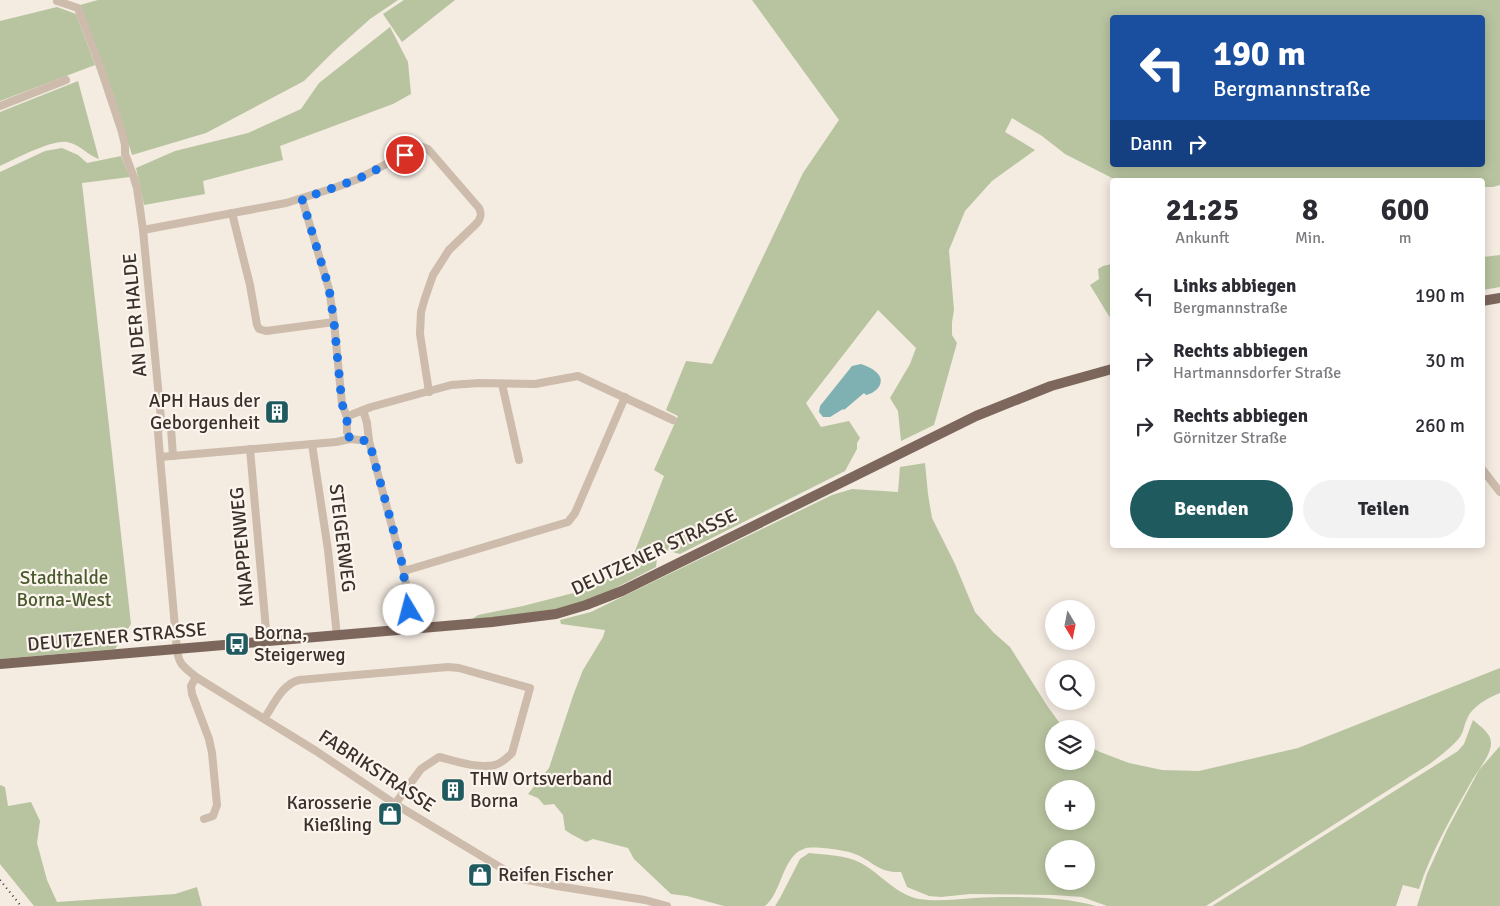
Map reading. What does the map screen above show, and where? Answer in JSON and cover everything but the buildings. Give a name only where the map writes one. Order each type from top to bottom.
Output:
[{"type":"main road","points":[[1485,300],[1500,298]]},
{"type":"main road","name":"DEUTZENER STRASSE","points":[[0,664],[337,636],[537,618],[556,614],[600,600],[976,416],[1051,386],[1110,370]]},
{"type":"street","name":"AN DER HALDE","points":[[57,2],[78,8],[86,26],[122,132],[125,154],[137,188],[143,230],[160,411],[158,432],[177,650]]},
{"type":"street","points":[[0,106],[66,80]]},
{"type":"street","points":[[143,230],[302,199],[358,179],[420,146],[428,149],[479,208],[481,213],[479,221],[449,250],[434,275],[425,298],[421,312],[420,334],[429,392]]},
{"type":"street","points":[[302,199],[329,288],[342,404],[347,417],[347,432],[350,439]]},
{"type":"street","points":[[232,213],[259,329],[266,331],[334,322]]},
{"type":"street","points":[[347,417],[363,410],[458,384],[536,384],[578,376],[673,420]]},
{"type":"street","points":[[502,384],[519,460]]},
{"type":"street","points":[[404,571],[568,522],[575,513],[625,397]]},
{"type":"street","points":[[363,410],[369,441],[404,571],[412,629]]},
{"type":"street","points":[[160,425],[169,426],[170,428],[173,456]]},
{"type":"street","points":[[160,457],[250,450],[350,439],[369,441]]},
{"type":"street","name":"STEIGERWEG","points":[[312,444],[328,550],[337,636]]},
{"type":"street","name":"KNAPPENWEG","points":[[250,450],[267,641]]},
{"type":"street","points":[[1485,474],[1500,492]]},
{"type":"street","name":"FABRIKSTRASSE","points":[[177,650],[180,664],[196,677],[316,751],[395,804],[518,878],[645,900],[667,906]]},
{"type":"street","points":[[264,720],[287,686],[299,680],[448,667],[459,668],[530,688],[512,753],[504,761],[496,765],[481,766],[439,757],[421,769],[395,804]]},
{"type":"street","points":[[196,677],[191,686],[192,694],[209,738],[217,805],[213,816],[204,819]]},
{"type":"green space","points":[[98,0],[398,0],[370,19],[304,81],[206,133],[132,155],[113,93],[80,5]]},
{"type":"green space","points":[[404,0],[455,0],[402,42],[383,14]]},
{"type":"green space","points":[[752,0],[1500,0],[1500,185],[1485,187],[1485,178],[1112,178],[1065,154],[1042,136],[1012,118],[1005,132],[1035,150],[992,181],[965,211],[949,250],[954,310],[952,335],[957,343],[934,425],[901,441],[898,411],[890,398],[910,364],[916,348],[878,310],[806,403],[821,427],[849,421],[860,438],[857,443],[857,449],[845,471],[680,554],[658,548],[656,567],[600,596],[568,608],[471,620],[478,615],[585,590],[624,571],[635,551],[664,476],[654,470],[678,416],[666,410],[686,361],[712,364],[803,173],[839,120]]},
{"type":"green space","points":[[57,7],[76,14],[95,65],[0,101],[0,21]]},
{"type":"green space","points":[[390,27],[408,62],[411,94],[393,104],[280,146],[283,160],[203,181],[205,194],[144,205],[136,168],[175,151],[248,133],[301,109],[319,83]]},
{"type":"green space","points":[[78,81],[99,159],[72,143],[60,142],[43,147],[0,166],[0,112]]},
{"type":"green space","name":"Stadthalde Borna-West","points":[[62,148],[78,155],[87,163],[121,156],[130,177],[82,183],[131,624],[115,649],[0,659],[0,172],[45,151]]},
{"type":"green space","points":[[1500,255],[1500,287],[1485,290],[1485,257]]},
{"type":"green space","points":[[1110,264],[1110,318],[1090,285],[1099,279],[1098,269]]},
{"type":"green space","points":[[925,463],[932,518],[955,564],[975,612],[1010,647],[1045,702],[1045,710],[1050,710],[1057,720],[1045,720],[1045,770],[1095,770],[1095,750],[1129,763],[1162,770],[1199,771],[1298,748],[1500,668],[1500,693],[1476,706],[1469,714],[1460,737],[1450,748],[1431,763],[1206,906],[1107,906],[1082,897],[1053,895],[970,894],[941,897],[929,896],[907,887],[901,872],[880,868],[848,852],[805,848],[799,851],[788,863],[775,894],[765,906],[724,906],[687,896],[671,894],[634,859],[628,848],[593,839],[586,842],[571,834],[565,830],[563,815],[554,804],[544,805],[538,798],[528,794],[549,768],[583,670],[603,637],[605,630],[561,624],[560,620],[591,612],[832,495],[852,489],[898,492],[900,467]]},
{"type":"green space","points":[[1473,720],[1490,737],[1491,744],[1488,754],[1442,835],[1419,889],[1403,885],[1396,906],[1212,906],[1458,751],[1464,744]]},
{"type":"green space","points":[[1500,746],[1500,906],[1417,906],[1427,874],[1447,830],[1479,770]]},
{"type":"green space","points":[[0,785],[5,787],[8,806],[31,802],[40,821],[37,843],[47,880],[57,902],[175,894],[197,887],[202,906],[34,906],[0,864]]},
{"type":"green space","points":[[809,853],[855,860],[903,893],[919,899],[1036,897],[1068,900],[1096,906],[775,906],[800,859]]},
{"type":"water","points":[[861,364],[873,369],[879,375],[881,383],[877,389],[870,394],[866,395],[864,393],[844,410],[830,417],[823,417],[819,412],[820,406],[852,366]]},
{"type":"railway","points":[[0,880],[21,906]]},
{"type":"place","name":"APH Haus der Geborgenheit","points":[[277,412]]},
{"type":"place","name":"Borna, Steigerweg","points":[[237,644]]},
{"type":"place","name":"THW Ortsverband Borna","points":[[453,790]]},
{"type":"place","name":"Karosserie Kießling","points":[[390,814]]},
{"type":"place","name":"Reifen Fischer","points":[[480,875]]},
{"type":"route","points":[[405,155],[358,179],[302,199],[329,288],[333,309],[342,404],[347,417],[347,432],[350,439],[369,441],[401,558],[409,610]]}]
